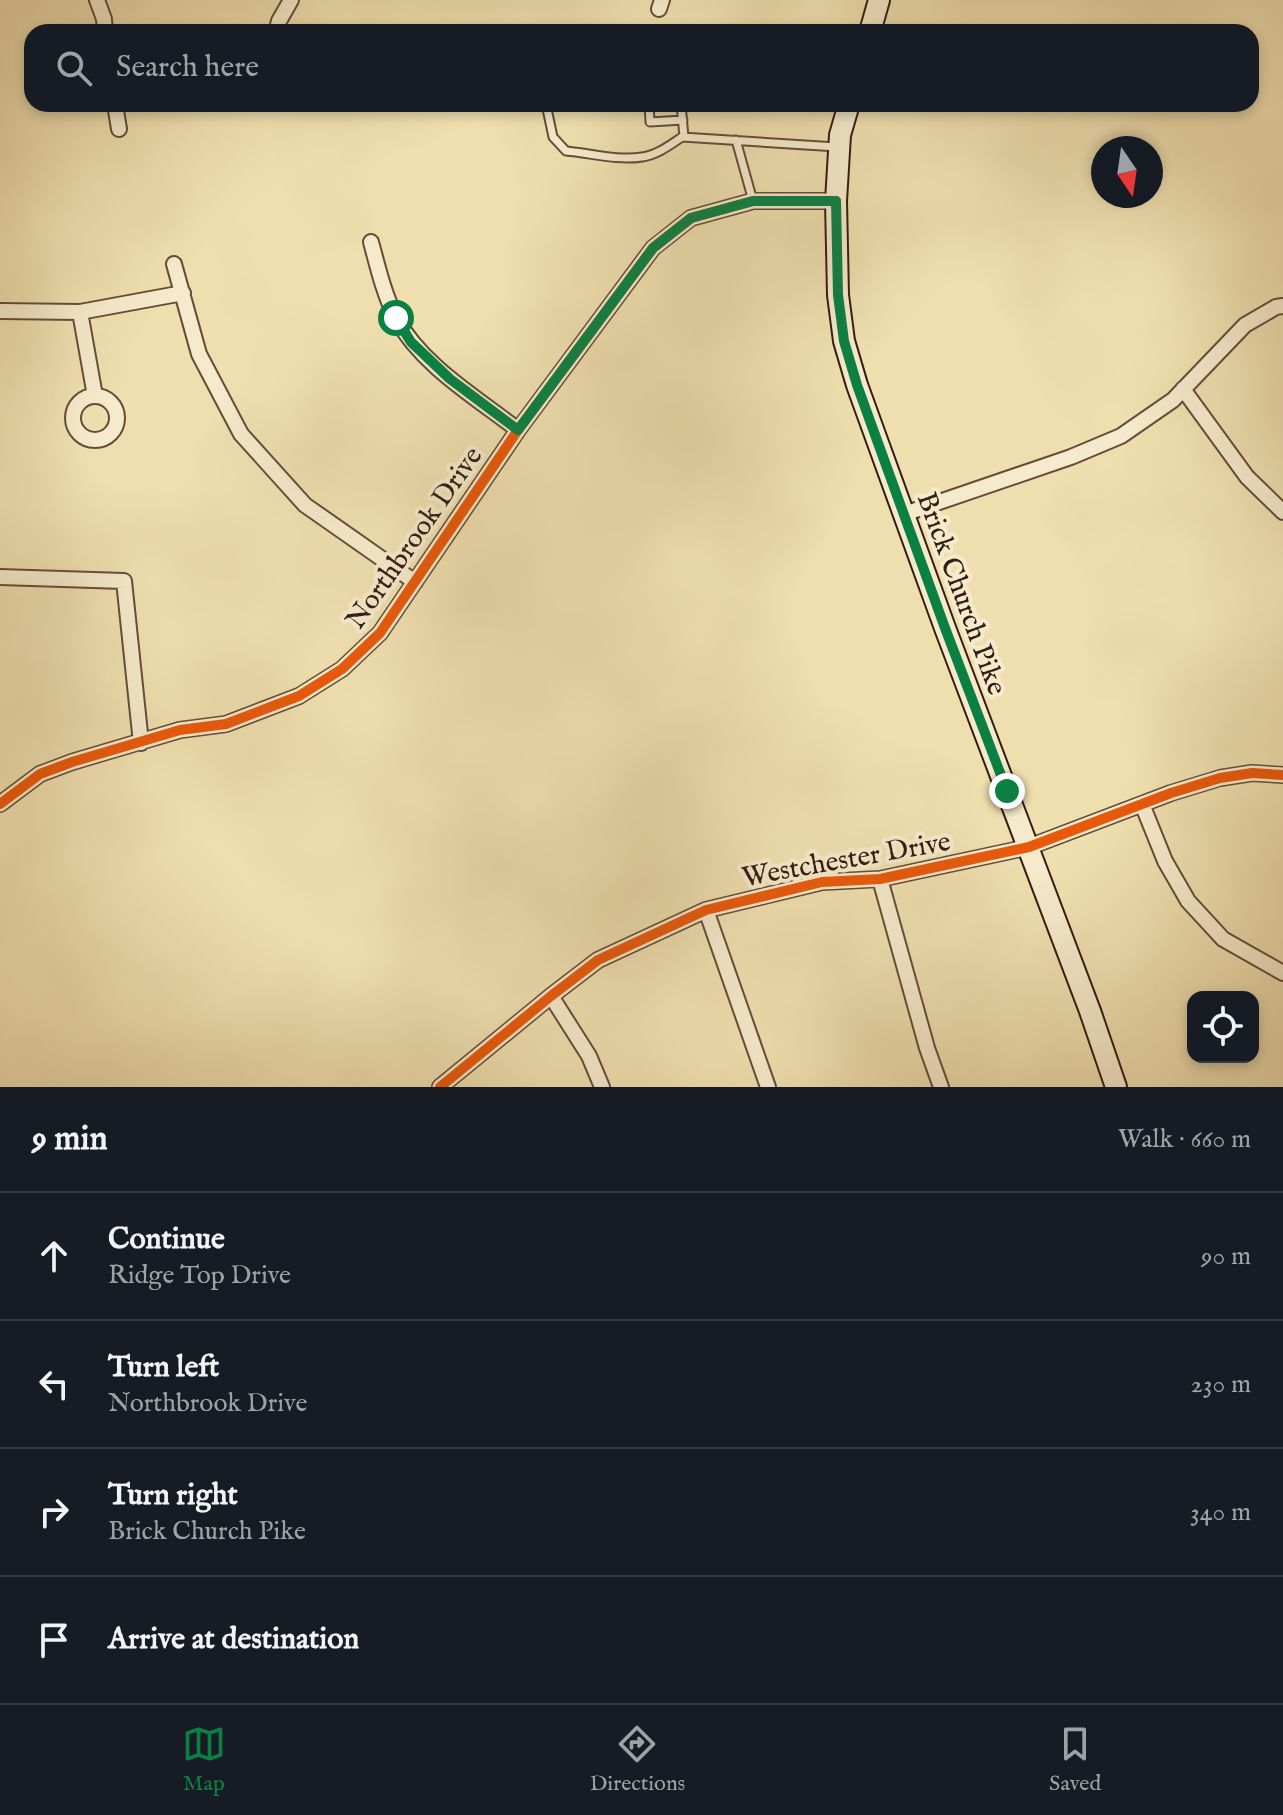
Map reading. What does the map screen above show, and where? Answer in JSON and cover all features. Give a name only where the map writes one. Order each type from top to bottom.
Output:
[{"type":"main road","points":[[872,24],[879,0]]},
{"type":"main road","name":"Brick Church Pike","points":[[847,112],[840,135],[836,201],[838,295],[844,341],[949,639],[1116,1087]]},
{"type":"street","points":[[97,0],[104,24]]},
{"type":"street","points":[[278,24],[291,0]]},
{"type":"street","points":[[116,112],[119,129]]},
{"type":"street","name":"Northbrook Drive","points":[[0,804],[40,774],[180,730],[226,724],[299,696],[342,669],[380,633],[518,430],[653,248],[691,218],[753,201],[836,201]]},
{"type":"street","points":[[371,242],[385,292],[411,342],[450,379],[518,430]]},
{"type":"street","points":[[174,264],[199,354],[241,434],[305,505],[415,582]]},
{"type":"street","points":[[0,311],[80,312],[183,293]]},
{"type":"street","points":[[904,514],[1071,457],[1121,436],[1173,400],[1245,325],[1283,306]]},
{"type":"street","points":[[80,312],[95,396]]},
{"type":"street","points":[[1183,389],[1247,477],[1283,512]]},
{"type":"street","points":[[0,577],[124,581],[141,743]]},
{"type":"street","name":"Westchester Drive","points":[[440,1087],[598,960],[706,910],[822,882],[880,879],[1029,847],[1220,778],[1252,773],[1283,775]]},
{"type":"street","points":[[1142,804],[1165,861],[1188,901],[1223,939],[1283,973]]},
{"type":"street","points":[[880,879],[927,1048],[941,1087]]},
{"type":"street","points":[[706,910],[768,1087]]},
{"type":"street","points":[[551,996],[589,1056],[602,1087]]},
{"type":"lane","points":[[546,112],[553,137],[566,151],[644,157],[684,137],[839,147]]},
{"type":"lane","points":[[649,112],[650,122],[683,120]]},
{"type":"lane","points":[[682,112],[684,137]]},
{"type":"lane","points":[[736,140],[753,201]]},
{"type":"cycle path","points":[[0,804],[40,774],[180,730],[226,724],[299,696],[342,669],[380,633],[518,430],[653,248],[691,218],[753,201],[836,201]]},
{"type":"cycle path","points":[[440,1087],[598,960],[706,910],[822,882],[880,879],[1029,847],[1171,793],[1220,778],[1252,773],[1283,775]]},
{"type":"route","points":[[396,318],[411,342],[450,379],[518,430],[653,248],[691,218],[753,201],[836,201],[838,295],[844,341],[945,628],[1007,791]]}]
